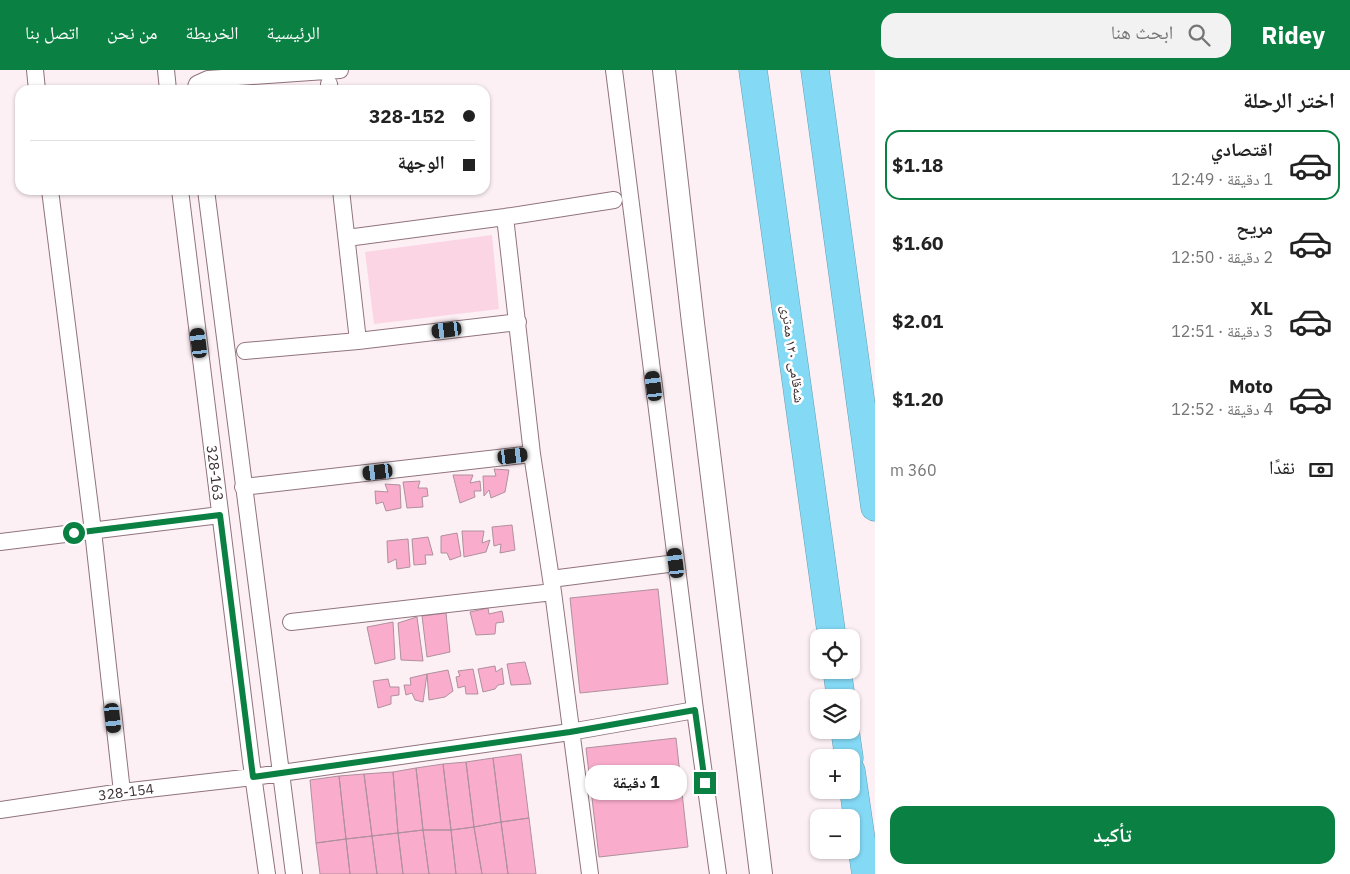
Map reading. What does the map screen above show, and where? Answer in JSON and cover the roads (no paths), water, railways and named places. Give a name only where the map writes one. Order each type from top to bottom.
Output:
[{"type":"highway","name":"شەقامی ١٢٠ مەتری","points":[[753,70],[831,629]]},
{"type":"highway","points":[[815,70],[875,507]]},
{"type":"highway","points":[[855,799],[866,874]]},
{"type":"street","points":[[35,70],[36,85]]},
{"type":"street","points":[[166,70],[168,85]]},
{"type":"street","points":[[197,85],[208,79],[340,70]]},
{"type":"street","points":[[614,70],[695,710],[718,874]]},
{"type":"street","points":[[664,70],[693,323],[761,874]]},
{"type":"street","points":[[51,195],[122,792]]},
{"type":"street","name":"328-163","points":[[181,195],[253,777],[267,874]]},
{"type":"street","points":[[207,195],[294,874]]},
{"type":"street","points":[[342,195],[358,341]]},
{"type":"street","points":[[347,238],[614,200]]},
{"type":"street","points":[[505,217],[532,454],[552,586],[590,874]]},
{"type":"street","points":[[245,351],[358,341],[518,322]]},
{"type":"street","points":[[243,487],[532,454]]},
{"type":"street","points":[[0,542],[220,515]]},
{"type":"street","points":[[291,622],[552,586],[676,563]]},
{"type":"street","name":"328-154","points":[[0,810],[122,792],[253,777],[570,732],[695,710]]}]
